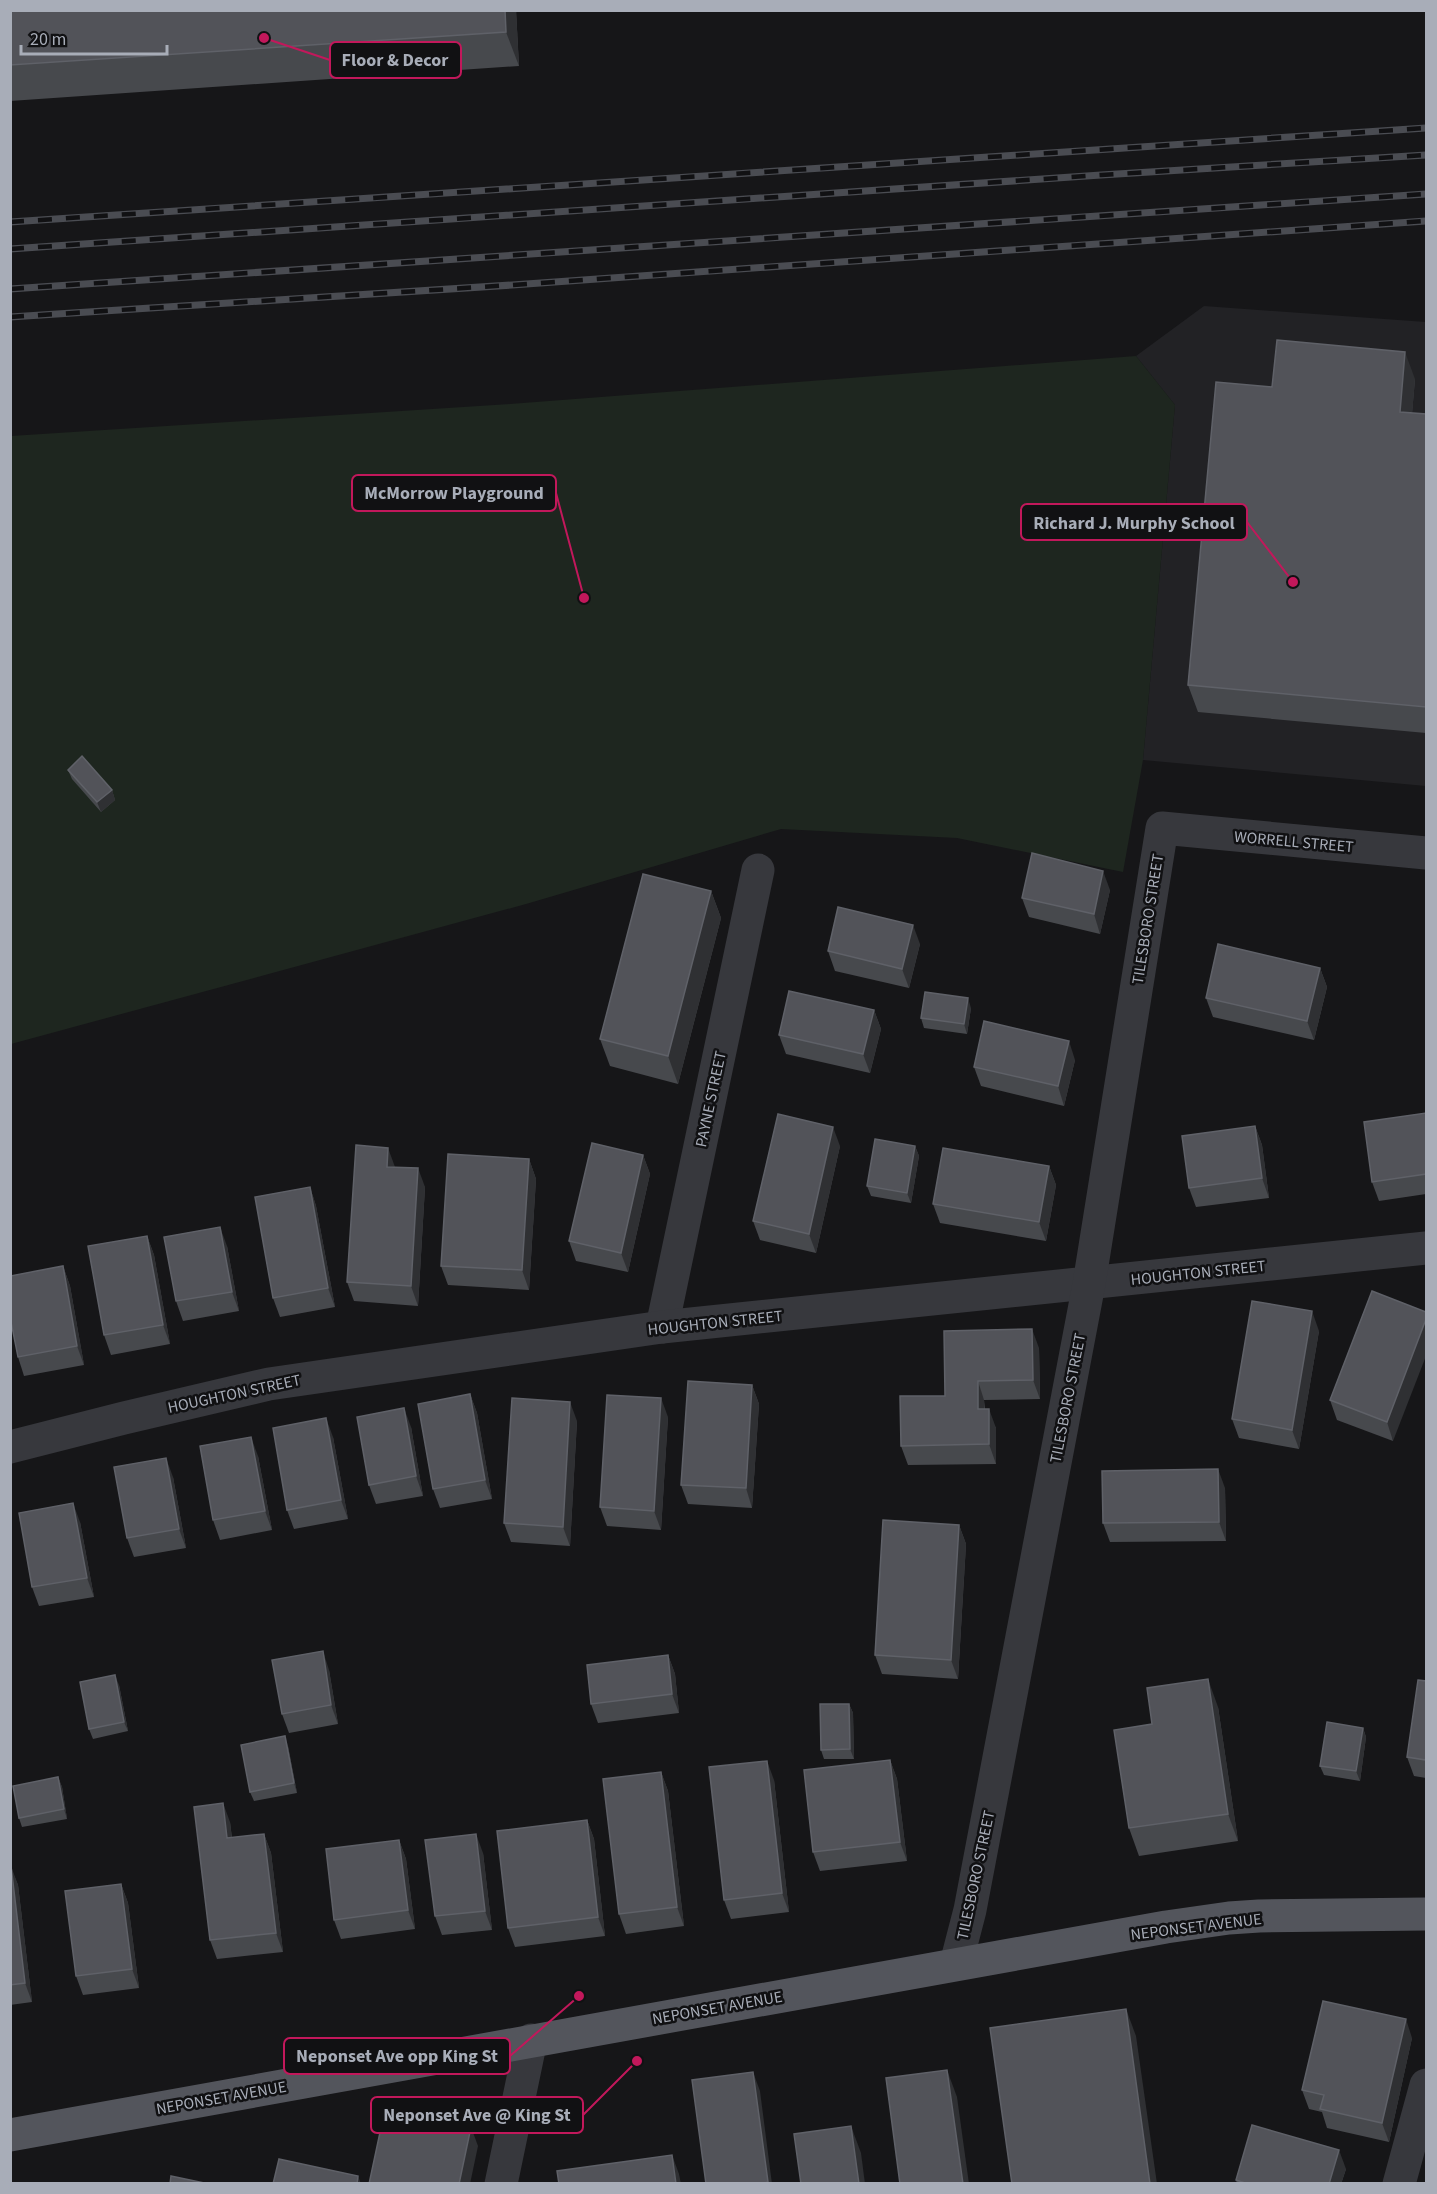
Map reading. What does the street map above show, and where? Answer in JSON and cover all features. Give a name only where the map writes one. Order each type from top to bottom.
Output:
[{"type":"main road","name":"NEPONSET AVENUE","points":[[11,2137],[531,2040],[1166,1927],[1229,1918],[1426,1914]]},
{"type":"street","name":"WORRELL STREET","points":[[1162,828],[1426,853]]},
{"type":"street","name":"TILESBORO STREET","points":[[956,1964],[972,1899],[1089,1284],[1162,828]]},
{"type":"street","name":"PAYNE STREET","points":[[662,1327],[758,870]]},
{"type":"street","name":"HOUGHTON STREET","points":[[10,1447],[269,1384],[662,1327],[1426,1248]]},
{"type":"street","points":[[501,2184],[531,2040]]},
{"type":"street","points":[[1399,2184],[1426,2085]]},
{"type":"shaded area","points":[[1204,306],[1426,322],[1426,786],[1143,760],[1175,405],[1136,356]]},
{"type":"shaded area","points":[[1136,356],[1175,405],[1143,760],[1123,872],[957,838],[781,829],[526,904],[11,1044],[11,436],[510,404]]},
{"type":"building","points":[[10,10],[505,10],[506,32],[10,65]]},
{"type":"building","points":[[1277,340],[1405,352],[1400,412],[1426,414],[1426,707],[1188,685],[1216,382],[1272,387]]},
{"type":"building","points":[[82,756],[112,790],[97,802],[68,770]]},
{"type":"building","points":[[1032,853],[1103,871],[1094,914],[1022,898]]},
{"type":"building","points":[[643,874],[711,891],[668,1056],[600,1039]]},
{"type":"building","points":[[838,907],[913,925],[902,969],[828,951]]},
{"type":"building","points":[[1218,944],[1320,968],[1307,1021],[1206,998]]},
{"type":"building","points":[[789,991],[874,1010],[863,1054],[779,1035]]},
{"type":"building","points":[[925,992],[968,998],[964,1024],[921,1018]]},
{"type":"building","points":[[984,1021],[1069,1041],[1058,1086],[974,1067]]},
{"type":"building","points":[[1426,1113],[1426,1174],[1372,1182],[1364,1122]]},
{"type":"building","points":[[778,1114],[833,1127],[809,1234],[753,1221]]},
{"type":"building","points":[[1255,1126],[1262,1178],[1189,1188],[1182,1136]]},
{"type":"building","points":[[875,1139],[915,1146],[907,1193],[867,1186]]},
{"type":"building","points":[[592,1143],[643,1155],[621,1253],[569,1241]]},
{"type":"building","points":[[356,1145],[388,1148],[387,1167],[418,1168],[411,1286],[347,1282]]},
{"type":"building","points":[[943,1148],[1049,1166],[1039,1222],[933,1204]]},
{"type":"building","points":[[448,1154],[529,1159],[522,1270],[441,1266]]},
{"type":"building","points":[[310,1187],[328,1288],[273,1298],[255,1197]]},
{"type":"building","points":[[220,1227],[232,1292],[176,1301],[164,1237]]},
{"type":"building","points":[[147,1236],[163,1325],[104,1335],[88,1246]]},
{"type":"building","points":[[63,1266],[77,1346],[18,1357],[10,1317],[10,1276]]},
{"type":"building","points":[[1372,1291],[1426,1312],[1426,1319],[1387,1422],[1330,1400]]},
{"type":"building","points":[[1252,1301],[1312,1311],[1292,1430],[1232,1419]]},
{"type":"building","points":[[1032,1329],[1033,1380],[978,1381],[978,1409],[989,1409],[989,1444],[901,1446],[900,1396],[945,1396],[944,1331]]},
{"type":"building","points":[[688,1381],[752,1385],[746,1488],[681,1485]]},
{"type":"building","points":[[470,1394],[485,1480],[433,1489],[418,1404]]},
{"type":"building","points":[[607,1395],[661,1398],[654,1511],[600,1507]]},
{"type":"building","points":[[512,1398],[570,1402],[563,1527],[504,1523]]},
{"type":"building","points":[[404,1408],[416,1476],[369,1485],[357,1417]]},
{"type":"building","points":[[326,1418],[341,1500],[287,1510],[273,1428]]},
{"type":"building","points":[[251,1437],[265,1511],[213,1520],[200,1446]]},
{"type":"building","points":[[166,1458],[179,1529],[127,1538],[114,1467]]},
{"type":"building","points":[[1218,1469],[1219,1522],[1103,1523],[1102,1471]]},
{"type":"building","points":[[73,1503],[87,1578],[32,1587],[19,1513]]},
{"type":"building","points":[[883,1520],[959,1525],[951,1660],[875,1655]]},
{"type":"building","points":[[323,1651],[331,1705],[282,1714],[272,1660]]},
{"type":"building","points":[[668,1655],[672,1694],[591,1704],[587,1665]]},
{"type":"building","points":[[115,1675],[124,1722],[89,1729],[80,1682]]},
{"type":"building","points":[[1208,1679],[1228,1814],[1129,1828],[1114,1730],[1152,1724],[1147,1688]]},
{"type":"building","points":[[1418,1680],[1426,1681],[1426,1760],[1407,1757]]},
{"type":"building","points":[[820,1704],[849,1704],[850,1749],[821,1750]]},
{"type":"building","points":[[1327,1722],[1363,1728],[1356,1771],[1320,1766]]},
{"type":"building","points":[[285,1736],[294,1783],[250,1792],[241,1745]]},
{"type":"building","points":[[890,1760],[900,1842],[813,1852],[804,1770]]},
{"type":"building","points":[[767,1761],[782,1893],[724,1900],[709,1767]]},
{"type":"building","points":[[661,1772],[677,1907],[619,1914],[603,1779]]},
{"type":"building","points":[[58,1777],[64,1809],[19,1818],[13,1786]]},
{"type":"building","points":[[223,1803],[227,1838],[264,1834],[276,1933],[210,1940],[194,1807]]},
{"type":"building","points":[[587,1820],[598,1917],[508,1928],[497,1831]]},
{"type":"building","points":[[476,1834],[485,1911],[435,1916],[425,1840]]},
{"type":"building","points":[[399,1840],[408,1910],[334,1920],[326,1849]]},
{"type":"building","points":[[10,1866],[25,1983],[10,1985]]},
{"type":"building","points":[[121,1884],[132,1969],[76,1976],[65,1891]]},
{"type":"building","points":[[1323,2001],[1406,2019],[1382,2123],[1320,2109],[1324,2095],[1302,2090]]},
{"type":"building","points":[[1126,2009],[1150,2184],[1012,2184],[990,2028]]},
{"type":"building","points":[[947,2070],[963,2184],[900,2184],[886,2078]]},
{"type":"building","points":[[753,2072],[768,2182],[706,2184],[692,2080]]},
{"type":"building","points":[[385,2109],[471,2127],[459,2184],[369,2184]]},
{"type":"building","points":[[1252,2125],[1339,2150],[1329,2184],[1248,2184],[1236,2180]]},
{"type":"building","points":[[851,2126],[859,2184],[801,2184],[794,2134]]},
{"type":"building","points":[[672,2155],[676,2184],[559,2184],[557,2171]]},
{"type":"building","points":[[279,2159],[358,2176],[357,2184],[273,2184]]},
{"type":"building","points":[[171,2176],[209,2184],[170,2184]]},
{"type":"railway","points":[[10,222],[1426,128]]},
{"type":"railway","points":[[10,249],[1426,155]]},
{"type":"railway","points":[[10,289],[1426,194]]},
{"type":"railway","points":[[10,317],[512,285],[1426,221]]},
{"type":"place","name":"Floor & Decor","points":[[264,38]]},
{"type":"place","name":"Richard J. Murphy School","points":[[1293,582]]},
{"type":"place","name":"McMorrow Playground","points":[[584,598]]},
{"type":"place","name":"Neponset Ave opp King St","points":[[579,1996]]},
{"type":"place","name":"Neponset Ave @ King St","points":[[637,2061]]}]
